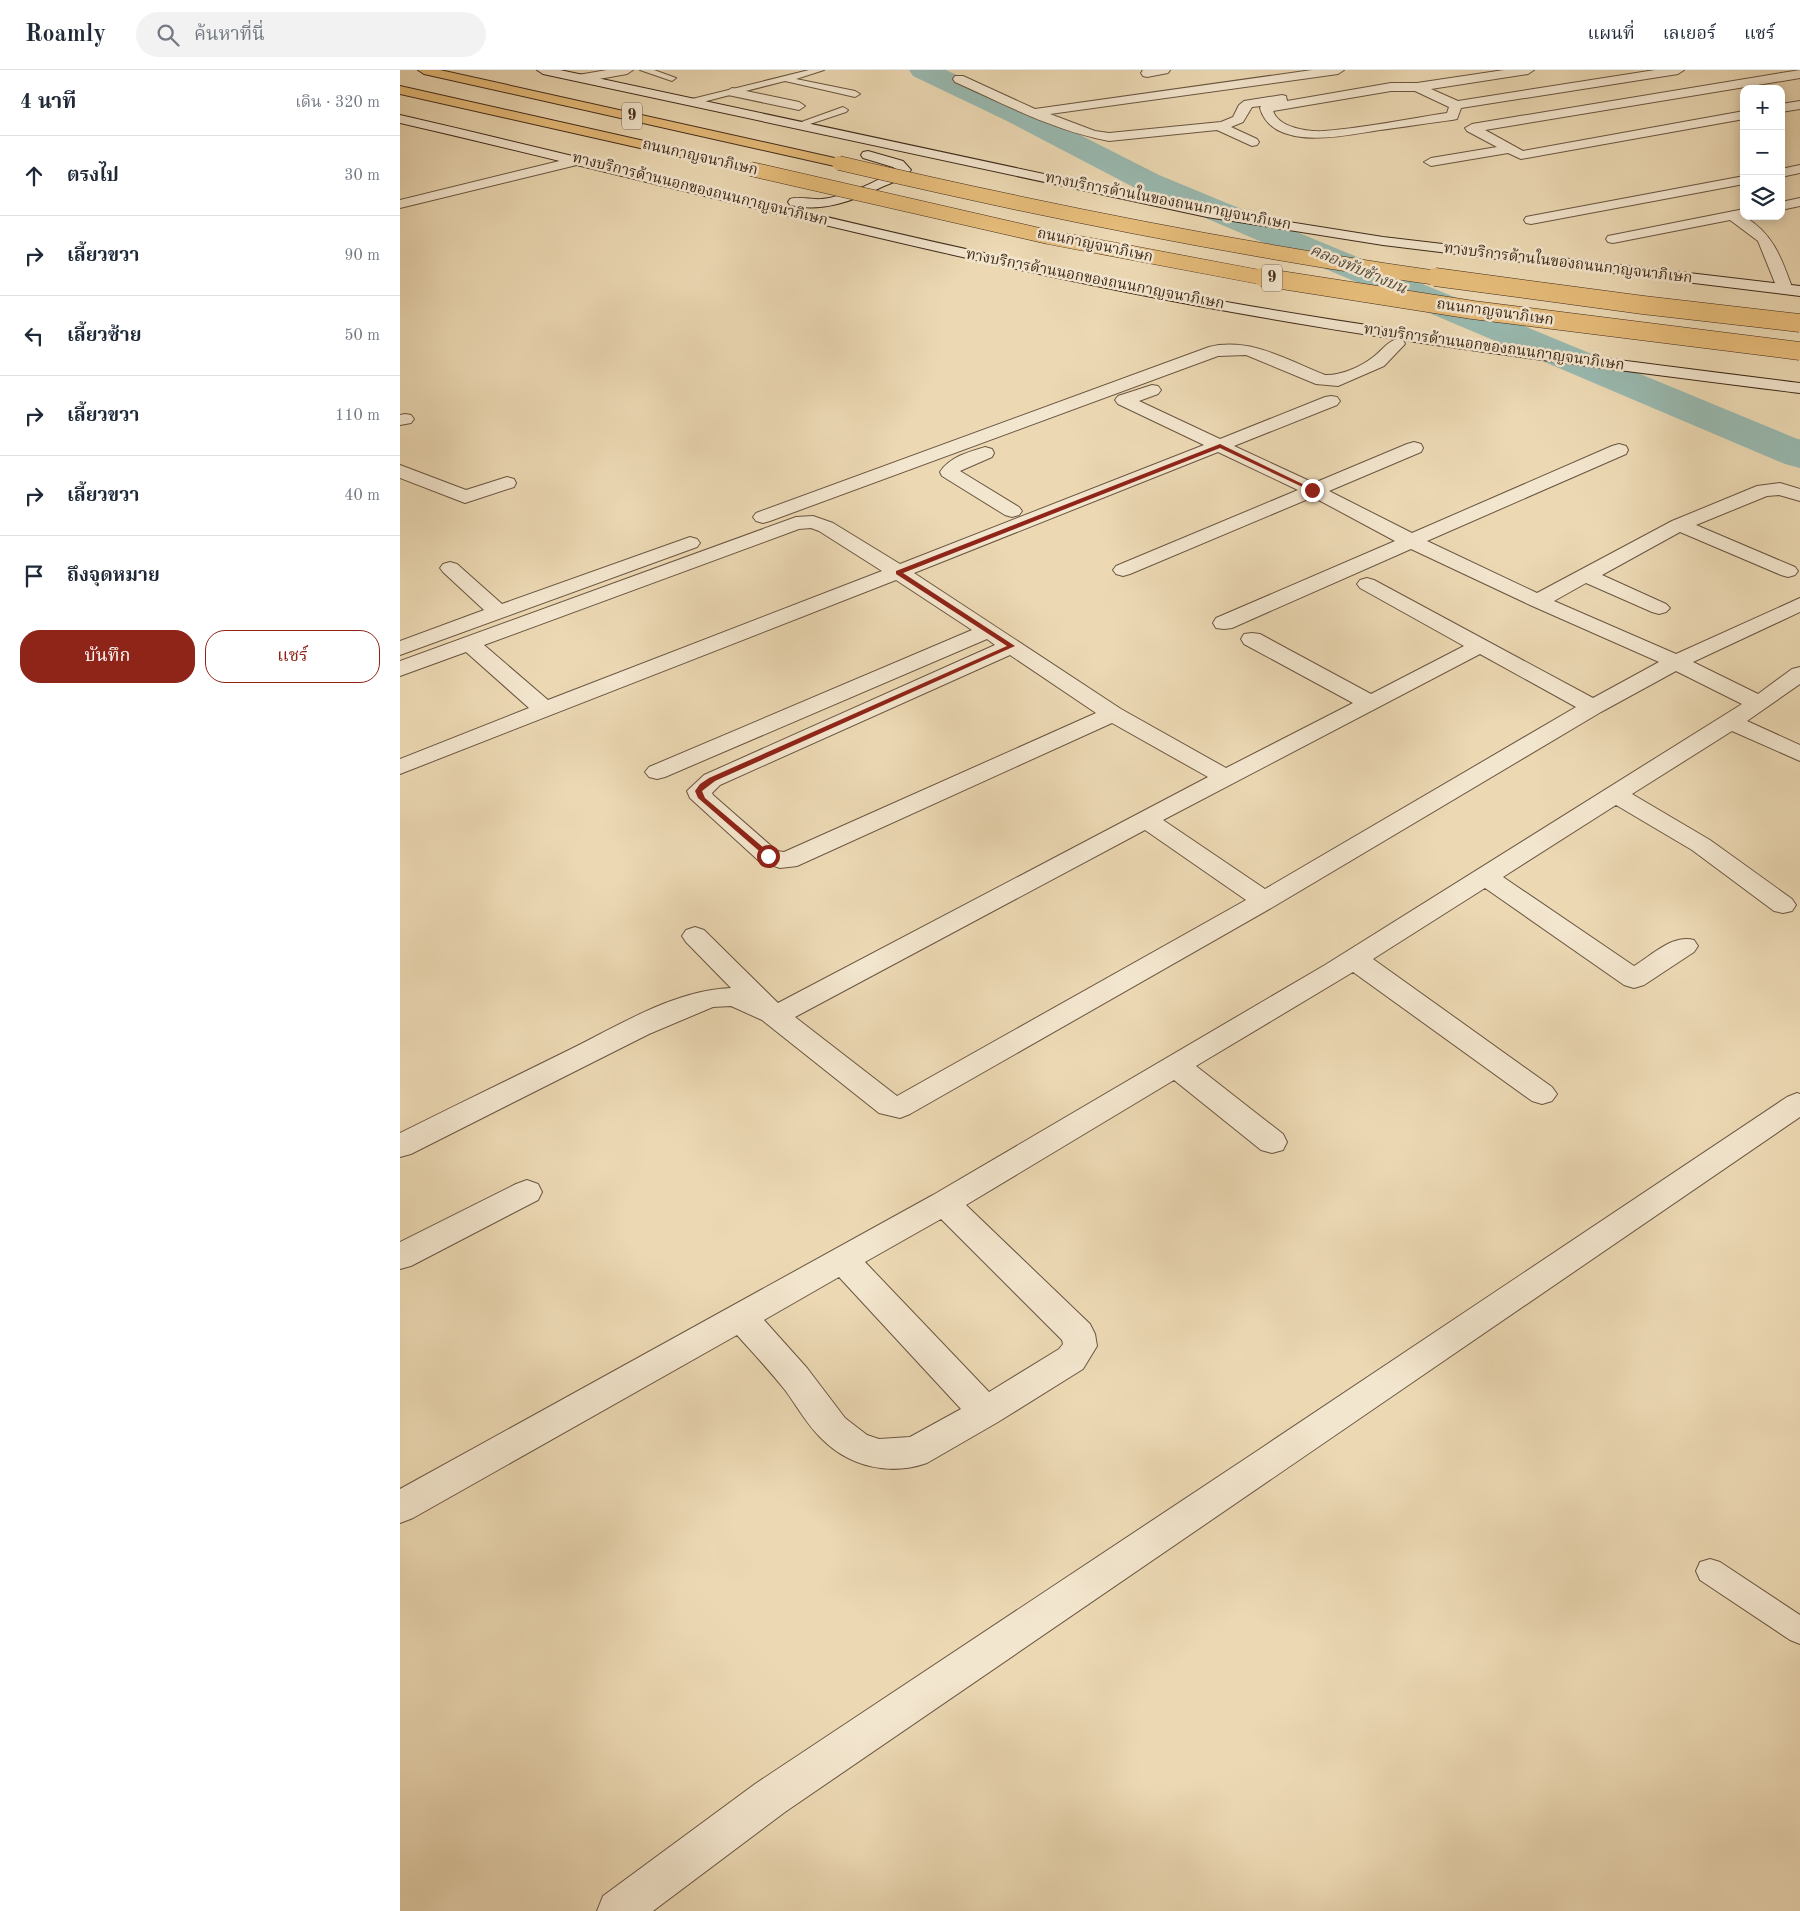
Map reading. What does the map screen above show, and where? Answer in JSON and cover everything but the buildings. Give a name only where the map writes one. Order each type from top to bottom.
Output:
[{"type":"highway","name":"ถนนกาญจนาภิเษก","points":[[424,70],[1086,217],[1344,264],[1569,296],[1800,322]]},
{"type":"highway","name":"ถนนกาญจนาภิเษก","points":[[400,90],[952,216],[1140,255],[1323,287],[1537,320],[1800,351]]},
{"type":"street","name":"ทางบริการด้านในของถนนกาญจนาภิเษก","points":[[542,70],[1207,213],[1383,241],[1793,291]]},
{"type":"street","points":[[582,78],[627,70]]},
{"type":"street","points":[[1147,73],[1164,70]]},
{"type":"street","points":[[1274,70],[1286,76]]},
{"type":"street","points":[[1032,112],[1338,70]]},
{"type":"street","points":[[1456,105],[1452,116],[1323,135],[1305,134],[1275,124],[1266,114],[1266,108],[1390,87],[1417,87],[1528,70]]},
{"type":"street","points":[[1417,87],[1456,105],[1678,70]]},
{"type":"street","points":[[1573,73],[1597,83]]},
{"type":"street","points":[[1716,73],[1742,84]]},
{"type":"street","points":[[1740,116],[1522,155],[1472,128],[1742,84],[1773,74],[1800,74]]},
{"type":"street","points":[[1496,75],[1535,92]]},
{"type":"street","points":[[959,79],[1032,112],[1084,131],[1109,137],[1220,126],[1238,119],[1243,108]]},
{"type":"street","points":[[1224,111],[1243,108],[1254,103],[1376,84]]},
{"type":"street","points":[[732,92],[799,106]]},
{"type":"street","points":[[1339,96],[1356,104]]},
{"type":"street","points":[[1785,107],[1800,105]]},
{"type":"street","points":[[1373,112],[1399,124]]},
{"type":"street","points":[[1084,131],[1170,118]]},
{"type":"street","name":"ทางบริการด้านนอกของถนนกาญจนาภิเษก","points":[[400,119],[580,160],[930,246],[1230,307],[1472,346],[1800,388]]},
{"type":"street","points":[[616,169],[637,169],[673,174],[803,204],[835,202],[897,175],[904,170],[898,164],[802,134],[796,125]]},
{"type":"street","points":[[1220,126],[1252,142]]},
{"type":"street","points":[[1109,137],[1130,149]]},
{"type":"street","points":[[1431,162],[1510,148]]},
{"type":"street","points":[[400,204],[580,160]]},
{"type":"street","points":[[1785,171],[1800,169]]},
{"type":"street","points":[[1531,220],[1740,181]]},
{"type":"street","points":[[1613,239],[1738,214],[1757,230],[1769,244],[1793,291]]},
{"type":"street","points":[[400,648],[1216,352],[1228,349],[1249,350],[1322,380],[1338,381],[1378,362],[1397,344]]},
{"type":"street","points":[[1012,511],[955,477],[949,472],[951,468],[1231,360]]},
{"type":"street","points":[[1124,400],[1312,490],[1413,542],[1536,601],[1676,662],[1759,704]]},
{"type":"street","points":[[400,767],[1331,401]]},
{"type":"street","points":[[1123,570],[1414,448]]},
{"type":"street","points":[[1224,623],[1413,542],[1619,450]]},
{"type":"street","points":[[400,471],[465,497],[507,483]]},
{"type":"street","points":[[1536,601],[1679,525],[1764,490],[1780,489],[1800,495]]},
{"type":"street","points":[[400,670],[796,523],[813,522],[826,527],[898,572],[1113,714],[1227,778]]},
{"type":"street","points":[[1679,525],[1788,571]]},
{"type":"street","points":[[450,568],[498,612]]},
{"type":"street","points":[[1586,575],[1659,608]]},
{"type":"street","points":[[1367,584],[1593,706]]},
{"type":"street","points":[[695,936],[775,1016],[889,1106],[900,1107],[1264,901],[1593,706],[1676,662],[1800,604]]},
{"type":"street","points":[[657,772],[988,631]]},
{"type":"street","points":[[1252,640],[1371,703]]},
{"type":"street","points":[[470,644],[545,710]]},
{"type":"street","points":[[1012,646],[712,780],[699,791],[702,798],[768,856],[780,860],[788,860],[1113,714]]},
{"type":"street","points":[[775,1016],[1146,819],[1480,646]]},
{"type":"street","points":[[400,1507],[944,1203],[1175,1066],[1354,959],[1759,704],[1800,674]]},
{"type":"street","points":[[1730,722],[1800,754]]},
{"type":"street","points":[[1614,794],[1701,845],[1783,905]]},
{"type":"street","points":[[1146,819],[1264,901]]},
{"type":"street","points":[[1485,876],[1634,979],[1685,946]]},
{"type":"street","points":[[1354,959],[1542,1094]]},
{"type":"street","points":[[400,1146],[639,1026],[689,1005],[712,998],[734,997],[775,1016]]},
{"type":"street","points":[[1175,1066],[1272,1142]]},
{"type":"street","points":[[618,1911],[770,1798],[1274,1460],[1797,1104]]},
{"type":"street","points":[[400,1258],[527,1192]]},
{"type":"street","points":[[741,1317],[796,1378],[833,1428],[856,1448],[879,1454],[915,1452],[986,1412],[1071,1359],[1080,1346],[1078,1334],[944,1203]]},
{"type":"street","points":[[843,1260],[986,1412]]},
{"type":"lane","points":[[644,70],[672,78]]},
{"type":"lane","points":[[690,102],[820,70]]},
{"type":"lane","points":[[784,79],[855,94]]},
{"type":"lane","points":[[796,125],[843,110]]},
{"type":"lane","points":[[1710,1571],[1800,1631]]},
{"type":"waterway","name":"คลองทับช้างบน","points":[[923,70],[1018,115],[1148,182],[1800,455]]},
{"type":"waterway","name":"คลองทับช้างบน","points":[[1788,450],[1800,447]]},
{"type":"route","points":[[768,856],[702,798],[699,791],[703,786],[712,780],[1012,646],[898,572],[1220,446],[1312,490]]}]
